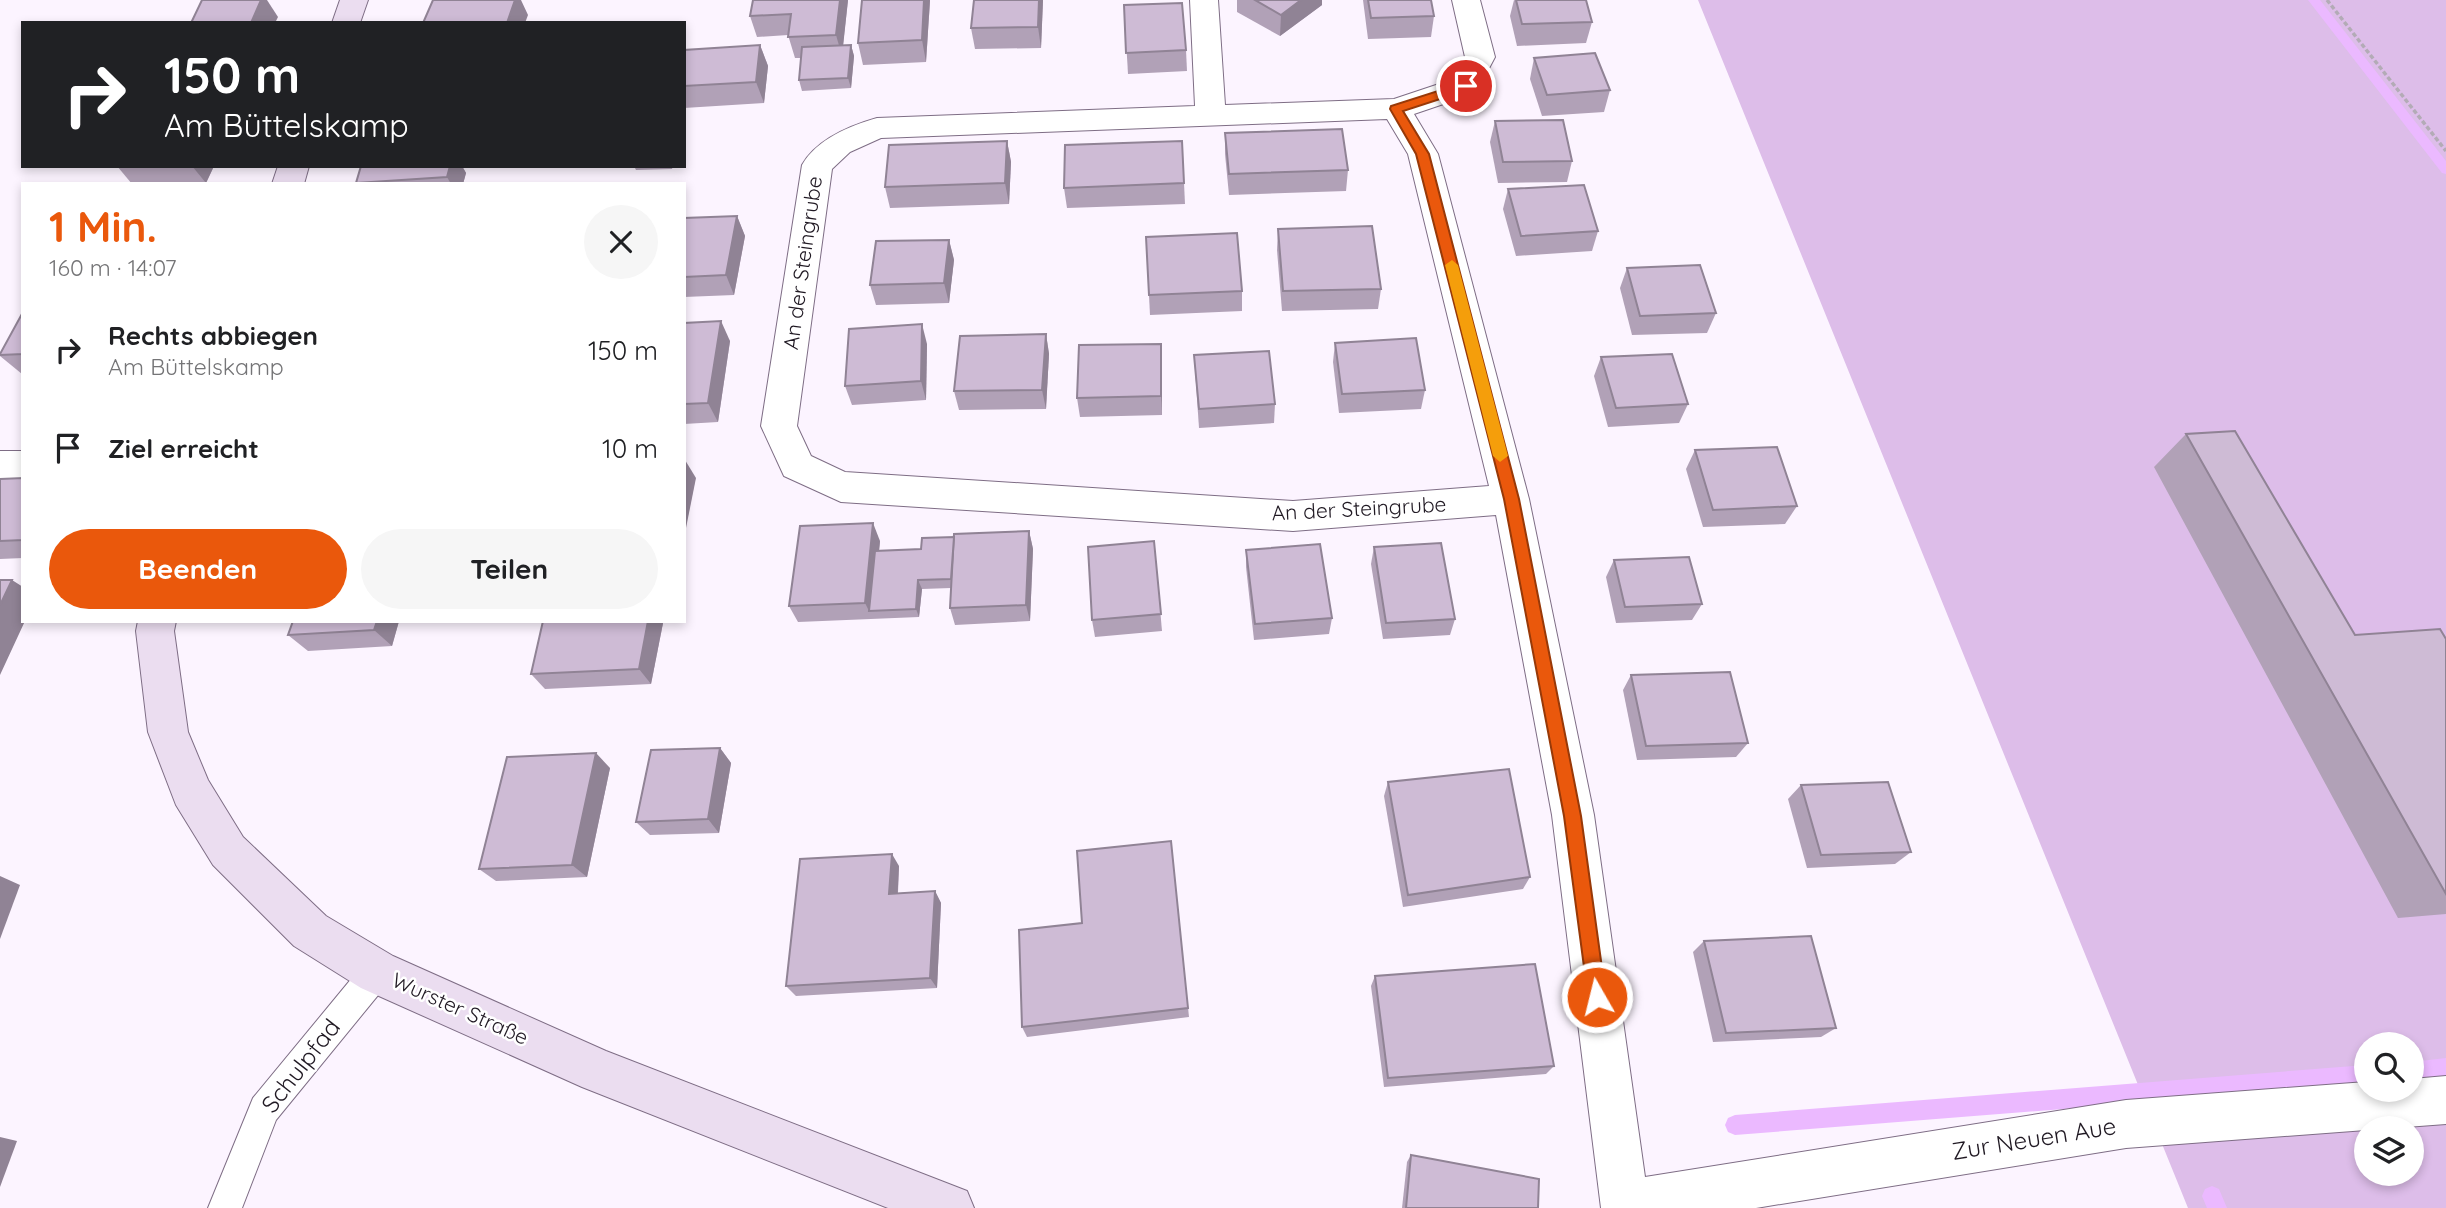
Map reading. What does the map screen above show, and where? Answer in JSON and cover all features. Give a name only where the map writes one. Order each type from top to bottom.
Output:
[{"type":"main road","points":[[347,21],[354,0]]},
{"type":"main road","name":"Wurster Straße","points":[[156,623],[168,732],[191,790],[228,851],[310,931],[377,972],[598,1071],[950,1208]]},
{"type":"street","points":[[1204,0],[1211,116]]},
{"type":"street","name":"An der Steingrube","points":[[1466,0],[1480,57],[1466,86],[1396,109],[877,128],[839,145],[817,165],[779,426],[797,466],[841,487],[1293,516],[1511,499]]},
{"type":"street","points":[[1396,109],[1423,154],[1511,499],[1573,816],[1625,1207]]},
{"type":"street","points":[[0,466],[21,466]]},
{"type":"street","name":"Zur Neuen Aue","points":[[1625,1207],[2126,1124],[2446,1100]]},
{"type":"lane","name":"Schulpfad","points":[[225,1208],[264,1109],[377,972]]},
{"type":"path","points":[[2327,0],[2446,151]]},
{"type":"shaded area","points":[[1698,0],[2446,0],[2446,1208],[2188,1208]]},
{"type":"building","points":[[202,0],[261,0],[252,21],[192,21]]},
{"type":"building","points":[[433,0],[515,0],[508,21],[424,21]]},
{"type":"building","points":[[753,0],[840,0],[836,35],[788,37],[791,14],[750,16]]},
{"type":"building","points":[[862,0],[924,0],[922,40],[858,43]]},
{"type":"building","points":[[974,0],[1039,0],[1038,27],[971,28]]},
{"type":"building","points":[[1255,0],[1301,0],[1281,15]]},
{"type":"building","points":[[1368,0],[1431,0],[1434,16],[1371,18]]},
{"type":"building","points":[[1516,0],[1586,0],[1592,22],[1522,24]]},
{"type":"building","points":[[1182,3],[1186,50],[1126,53],[1124,5]]},
{"type":"building","points":[[760,45],[756,82],[686,86],[686,50]]},
{"type":"building","points":[[851,45],[848,78],[799,80],[802,47]]},
{"type":"building","points":[[1595,53],[1610,90],[1547,95],[1534,58]]},
{"type":"building","points":[[1563,120],[1572,161],[1503,162],[1495,121]]},
{"type":"building","points":[[1342,129],[1348,170],[1229,174],[1225,133]]},
{"type":"building","points":[[1007,141],[1005,183],[885,187],[889,145]]},
{"type":"building","points":[[1182,141],[1184,183],[1064,188],[1065,145]]},
{"type":"building","points":[[360,168],[449,168],[447,177],[356,182]]},
{"type":"building","points":[[1584,185],[1598,231],[1521,236],[1508,189]]},
{"type":"building","points":[[737,216],[726,275],[686,277],[686,218]]},
{"type":"building","points":[[1372,226],[1381,289],[1283,291],[1278,229]]},
{"type":"building","points":[[1237,233],[1242,291],[1149,295],[1146,237]]},
{"type":"building","points":[[949,240],[944,283],[870,285],[876,241]]},
{"type":"building","points":[[1700,265],[1716,313],[1640,316],[1627,268]]},
{"type":"building","points":[[21,316],[21,354],[0,354]]},
{"type":"building","points":[[721,321],[708,403],[686,404],[686,323]]},
{"type":"building","points":[[922,324],[921,381],[845,386],[849,329]]},
{"type":"building","points":[[1046,334],[1042,390],[954,391],[960,336]]},
{"type":"building","points":[[1416,338],[1425,390],[1342,394],[1335,343]]},
{"type":"building","points":[[1161,344],[1161,396],[1077,398],[1079,345]]},
{"type":"building","points":[[1269,351],[1275,404],[1199,409],[1194,355]]},
{"type":"building","points":[[1672,354],[1688,404],[1616,408],[1601,357]]},
{"type":"building","points":[[2235,431],[2355,635],[2440,629],[2446,639],[2446,894],[2186,434]]},
{"type":"building","points":[[1777,447],[1797,506],[1713,510],[1695,450]]},
{"type":"building","points":[[21,478],[21,540],[0,541],[0,479]]},
{"type":"building","points":[[873,523],[865,603],[789,606],[800,526]]},
{"type":"building","points":[[1029,531],[1026,605],[950,608],[954,534]]},
{"type":"building","points":[[954,537],[951,579],[918,580],[916,609],[869,611],[875,551],[921,549],[922,538]]},
{"type":"building","points":[[1154,541],[1161,614],[1092,620],[1088,547]]},
{"type":"building","points":[[1441,543],[1455,619],[1386,623],[1374,547]]},
{"type":"building","points":[[1320,544],[1332,618],[1255,624],[1246,550]]},
{"type":"building","points":[[1689,557],[1702,604],[1625,607],[1614,560]]},
{"type":"building","points":[[0,580],[12,580],[0,605]]},
{"type":"building","points":[[292,623],[376,623],[374,630],[288,635]]},
{"type":"building","points":[[543,623],[648,623],[639,669],[531,674]]},
{"type":"building","points":[[1730,672],[1748,743],[1646,746],[1631,675]]},
{"type":"building","points":[[720,748],[708,819],[636,822],[651,750]]},
{"type":"building","points":[[596,753],[572,865],[479,869],[507,757]]},
{"type":"building","points":[[1509,769],[1530,877],[1408,895],[1388,782]]},
{"type":"building","points":[[1888,782],[1911,852],[1821,855],[1801,785]]},
{"type":"building","points":[[1171,841],[1188,1008],[1022,1027],[1019,930],[1082,923],[1077,851]]},
{"type":"building","points":[[892,854],[889,894],[935,891],[930,978],[786,986],[800,859]]},
{"type":"building","points":[[1811,936],[1836,1028],[1726,1033],[1704,941]]},
{"type":"building","points":[[1535,964],[1554,1066],[1388,1078],[1375,976]]},
{"type":"building","points":[[1411,1155],[1539,1179],[1538,1208],[1406,1208]]},
{"type":"waterway","points":[[2314,0],[2446,170]]},
{"type":"waterway","points":[[2424,1070],[2446,1068]]},
{"type":"waterway","points":[[1735,1125],[2354,1076]]},
{"type":"waterway","points":[[2212,1196],[2217,1208]]},
{"type":"slow traffic","points":[[1452,265],[1500,456]]},
{"type":"route","points":[[1466,86],[1396,109],[1423,154],[1511,499],[1573,816],[1597,997]]}]
